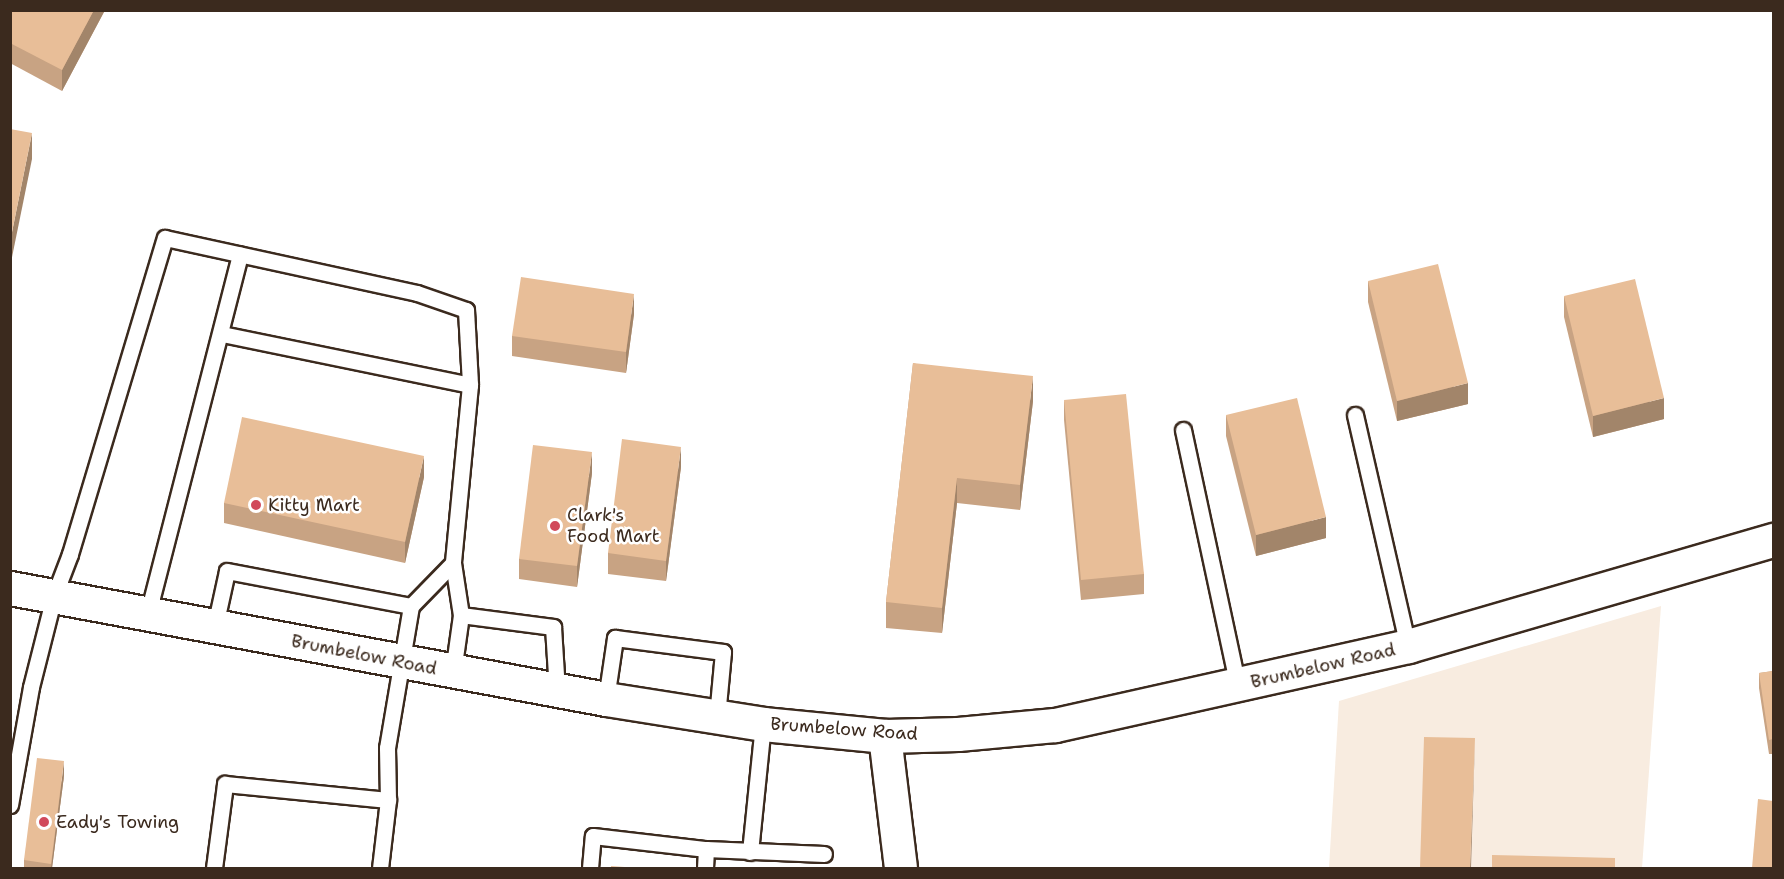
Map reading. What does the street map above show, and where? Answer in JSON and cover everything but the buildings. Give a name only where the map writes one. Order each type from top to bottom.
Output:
[{"type":"street","name":"Brumbelow Road","points":[[10,588],[557,691],[763,724],[885,736],[1055,725],[1238,686],[1408,646],[1773,540]]},
{"type":"street","points":[[885,736],[901,868]]},
{"type":"lane","points":[[10,805],[31,687],[54,596],[70,554],[165,238],[417,293],[466,310],[470,385],[453,563],[461,615],[453,672]]},
{"type":"lane","points":[[148,613],[222,334],[240,255]]},
{"type":"lane","points":[[222,334],[470,385]]},
{"type":"lane","points":[[1355,415],[1408,646]]},
{"type":"lane","points":[[1183,430],[1238,686]]},
{"type":"lane","points":[[380,868],[388,800],[387,748],[411,606],[453,563]]},
{"type":"lane","points":[[215,626],[227,571],[411,606]]},
{"type":"lane","points":[[461,615],[553,627],[557,691]]},
{"type":"lane","points":[[606,699],[615,638],[723,652],[717,717]]},
{"type":"lane","points":[[750,852],[763,724]]},
{"type":"lane","points":[[214,868],[225,784],[388,800]]},
{"type":"lane","points":[[590,868],[593,836],[706,849],[824,854]]},
{"type":"lane","points":[[705,868],[706,849]]},
{"type":"shaded area","points":[[1661,606],[1642,868],[1329,868],[1339,701]]},
{"type":"place","name":"Kitty Mart","points":[[256,505]]},
{"type":"place","name":"Clark's Food Mart","points":[[555,526]]},
{"type":"place","name":"Eady's Towing","points":[[44,822]]}]
